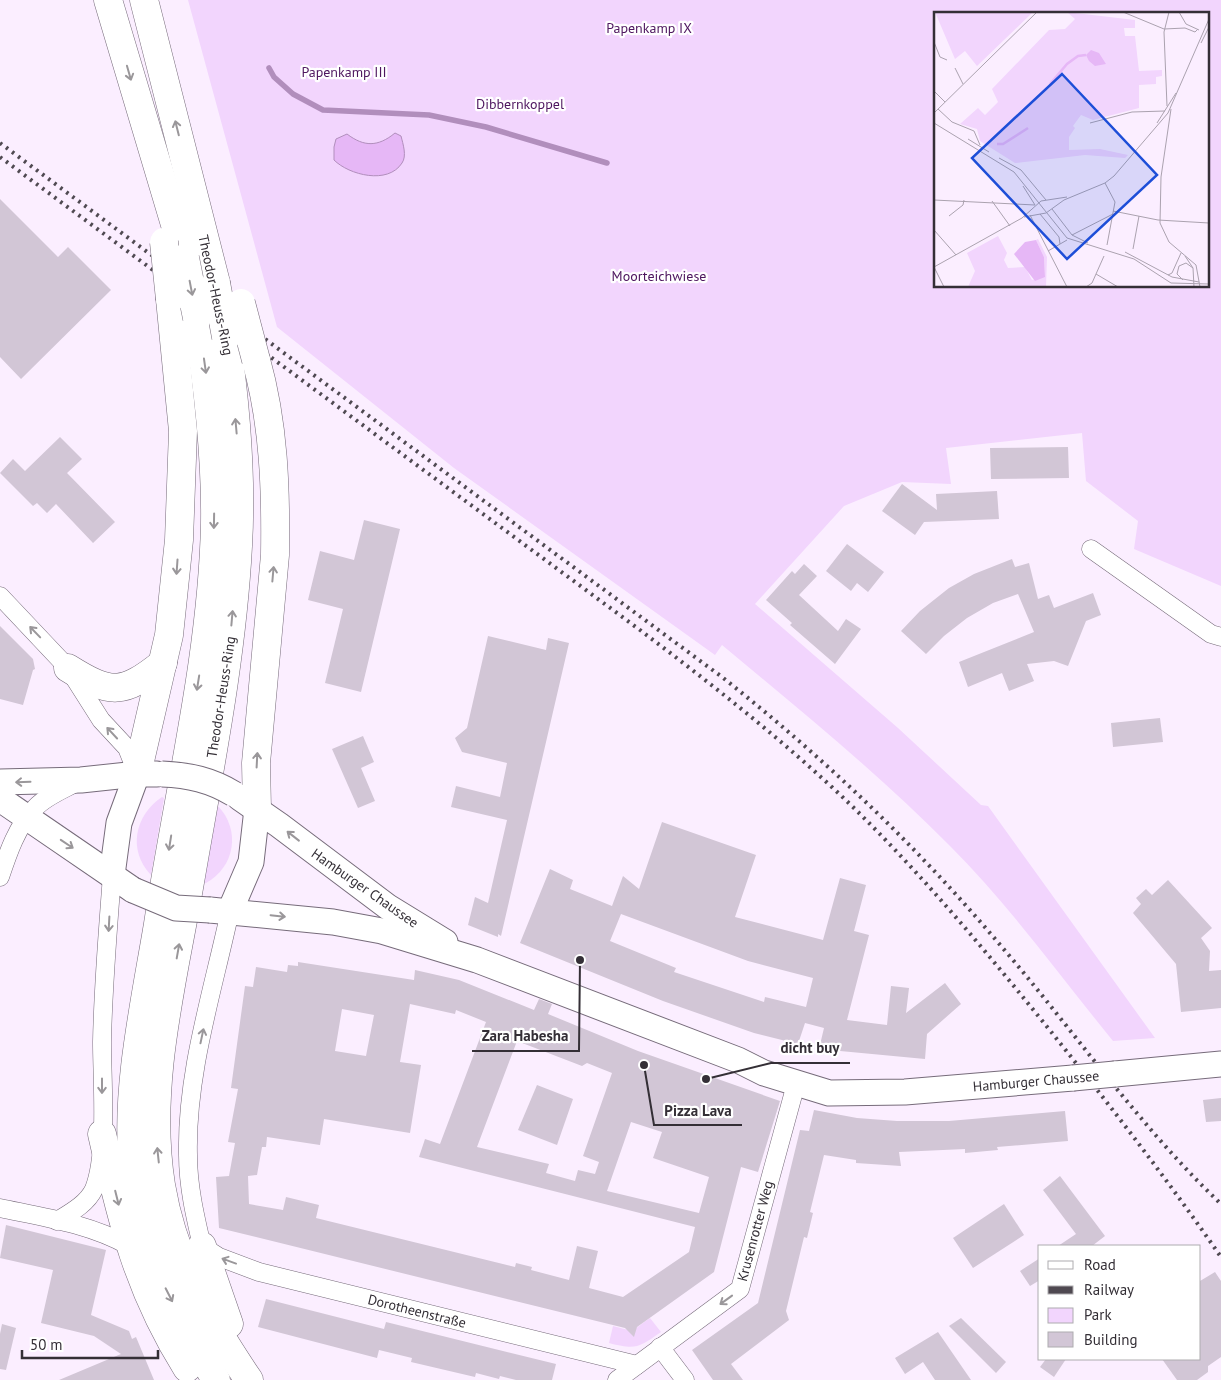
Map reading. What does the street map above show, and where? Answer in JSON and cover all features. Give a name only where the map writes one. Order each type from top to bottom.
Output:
[{"type":"highway","name":"Theodor-Heuss-Ring","points":[[108,0],[185,258],[197,318],[212,425],[215,524],[203,651],[165,872],[134,1084],[132,1121],[133,1162],[144,1225],[165,1288],[193,1342],[216,1380]]},
{"type":"highway","name":"Theodor-Heuss-Ring","points":[[144,0],[216,283],[226,337],[235,411],[239,484],[238,546],[231,630],[170,999],[158,1082],[156,1117],[162,1186],[180,1253],[208,1318],[249,1380]]},
{"type":"highway","points":[[149,774],[163,664],[176,585],[183,460],[182,403],[153,152]]},
{"type":"highway","points":[[189,175],[241,303],[270,420],[276,522],[275,555],[256,763],[257,809]]},
{"type":"highway","points":[[68,668],[96,684],[124,688],[138,683],[163,664]]},
{"type":"highway","points":[[102,1134],[129,1246],[158,1316],[195,1380]]},
{"type":"highway","points":[[202,1246],[222,1307],[254,1380]]},
{"type":"main road","name":"Hamburger Chaussee","points":[[0,782],[81,780],[149,774],[178,774],[210,782],[234,794],[257,809],[388,907],[477,960]]},
{"type":"main road","points":[[112,875],[119,823],[149,774]]},
{"type":"main road","name":"Hamburger Chaussee","points":[[0,800],[134,890],[176,908],[220,910],[334,922],[363,927],[477,960],[738,1060],[764,1073],[829,1093],[905,1092],[1221,1064]]},
{"type":"main road","points":[[220,910],[251,862],[257,809]]},
{"type":"main road","name":"Hamburger Chaussee","points":[[738,1060],[764,1059],[834,1080],[850,1092]]},
{"type":"street","points":[[1091,549],[1211,634],[1221,637]]},
{"type":"street","points":[[0,596],[68,668],[96,713],[149,774]]},
{"type":"street","points":[[0,877],[9,852],[27,817],[36,806],[81,780]]},
{"type":"street","points":[[57,1221],[80,1206],[93,1190],[102,1134],[102,1040],[112,875]]},
{"type":"street","points":[[202,1246],[191,1198],[188,1158],[192,1084],[220,910]]},
{"type":"street","name":"Krusenrotter Weg","points":[[617,1380],[740,1290],[796,1084]]},
{"type":"street","points":[[0,1208],[57,1221],[108,1236],[129,1246]]},
{"type":"street","name":"Dorotheenstraße","points":[[202,1246],[219,1257],[259,1272],[637,1365]]},
{"type":"street","points":[[660,1348],[684,1380]]},
{"type":"green space","name":"Moorteichwiese","points":[[188,0],[1221,0],[1221,586],[1134,549],[1138,521],[1086,481],[1082,433],[946,448],[951,484],[902,482],[844,506],[755,604],[898,728],[981,805],[988,806],[1155,1038],[1113,1041],[1014,917],[950,846],[867,768],[722,645],[715,655],[454,468],[277,327]]},
{"type":"green space","points":[[162,797],[164,798],[151,875],[143,865],[139,855],[137,833],[146,813]]},
{"type":"green space","points":[[218,806],[230,826],[232,848],[223,868],[206,883],[203,882]]},
{"type":"green space","points":[[650,1318],[661,1332],[647,1341],[631,1347],[609,1343],[613,1326],[633,1330]]},
{"type":"shaded area","points":[[395,133],[401,136],[404,157],[396,170],[388,174],[378,176],[358,173],[349,170],[334,160],[336,139],[347,134],[359,141],[371,144],[383,141]]},
{"type":"building","points":[[0,199],[58,257],[68,247],[111,290],[21,379],[0,357]]},
{"type":"building","points":[[60,437],[82,459],[67,473],[115,522],[93,543],[56,504],[47,513],[37,503],[33,506],[0,473],[13,459],[25,471]]},
{"type":"building","points":[[1068,447],[1069,478],[991,479],[990,448]]},
{"type":"building","points":[[902,484],[937,510],[936,494],[997,491],[999,519],[924,522],[915,535],[882,511]]},
{"type":"building","points":[[364,520],[400,529],[361,692],[325,683],[343,609],[308,600],[320,551],[354,560]]},
{"type":"building","points":[[847,544],[884,572],[868,592],[857,583],[851,591],[826,571]]},
{"type":"building","points":[[1012,559],[1015,567],[1029,563],[1038,599],[1049,595],[1054,608],[1093,593],[1101,615],[1086,621],[1068,666],[1054,661],[1027,664],[1034,681],[1009,691],[1002,673],[968,687],[959,662],[1034,632],[1018,594],[993,603],[967,618],[944,636],[926,654],[901,631],[920,611],[949,588],[974,574]]},
{"type":"building","points":[[804,564],[817,576],[799,595],[838,631],[846,619],[861,629],[835,664],[790,625],[792,623],[766,600],[792,571],[795,574]]},
{"type":"building","points":[[0,626],[33,659],[35,669],[33,670],[23,705],[0,699]]},
{"type":"building","points":[[488,636],[546,650],[548,638],[569,643],[501,936],[498,934],[498,937],[468,925],[475,897],[488,903],[507,820],[451,807],[456,786],[500,797],[507,763],[462,752],[455,738],[467,728]]},
{"type":"building","points":[[1160,718],[1163,742],[1113,747],[1111,723]]},
{"type":"building","points":[[363,736],[374,762],[361,768],[375,801],[358,808],[332,749]]},
{"type":"building","points":[[662,822],[756,855],[735,917],[823,940],[840,878],[866,885],[854,931],[869,935],[847,1020],[887,1025],[891,986],[909,988],[906,1013],[945,983],[961,1004],[927,1034],[925,1059],[819,1049],[824,1028],[805,1023],[798,1044],[754,1033],[663,1001],[520,943],[550,869],[573,880],[570,889],[612,906],[623,876],[639,889]],"holes":[[[621,914],[748,961],[813,978],[806,1007],[765,997],[764,1002],[674,972],[676,968],[610,941]]]},
{"type":"building","points":[[1168,880],[1212,928],[1201,938],[1210,951],[1209,971],[1221,970],[1221,1008],[1181,1012],[1176,964],[1133,913],[1141,904],[1136,898],[1146,889],[1152,895]]},
{"type":"building","points":[[298,962],[414,980],[415,970],[459,980],[534,1010],[539,999],[552,1004],[548,1014],[638,1051],[780,1101],[758,1172],[741,1167],[714,1272],[637,1327],[634,1337],[625,1328],[219,1228],[216,1177],[229,1176],[235,1143],[228,1142],[238,1089],[231,1088],[245,986],[253,987],[256,967],[287,972],[288,965],[298,966]],"holes":[[[410,1004],[455,1014],[456,1010],[486,1022],[440,1144],[425,1139],[419,1157],[695,1227],[689,1252],[623,1297],[589,1288],[598,1251],[577,1246],[569,1280],[531,1270],[532,1267],[516,1263],[515,1267],[316,1218],[319,1205],[286,1197],[283,1210],[249,1204],[248,1176],[257,1175],[262,1147],[266,1147],[267,1137],[320,1145],[324,1119],[410,1133],[421,1065],[400,1062]],[[342,1009],[374,1015],[366,1056],[335,1051]],[[517,1041],[582,1066],[587,1063],[612,1073],[583,1156],[599,1162],[595,1174],[578,1170],[575,1181],[546,1173],[549,1164],[477,1147]],[[631,1122],[662,1132],[653,1158],[709,1177],[699,1213],[607,1191]]]},
{"type":"building","points":[[537,1085],[573,1099],[557,1145],[518,1130]]},
{"type":"building","points":[[1221,1098],[1221,1121],[1206,1122],[1203,1100]]},
{"type":"building","points":[[814,1110],[857,1118],[897,1121],[949,1121],[1065,1111],[1068,1141],[997,1147],[998,1150],[965,1153],[965,1149],[899,1152],[901,1166],[856,1163],[856,1160],[824,1155],[810,1212],[813,1213],[807,1238],[804,1237],[786,1311],[789,1320],[731,1364],[743,1380],[713,1380],[692,1350],[758,1303],[800,1130],[809,1131]]},
{"type":"building","points":[[1060,1176],[1105,1236],[1093,1245],[1060,1245],[1076,1234],[1043,1190]]},
{"type":"building","points":[[1004,1204],[1024,1235],[973,1268],[953,1238]]},
{"type":"building","points":[[6,1225],[106,1250],[91,1315],[129,1331],[132,1339],[136,1337],[154,1380],[59,1380],[121,1354],[94,1336],[41,1323],[53,1270],[0,1258]]},
{"type":"building","points":[[1038,1259],[1038,1281],[1030,1286],[1020,1271]]},
{"type":"building","points":[[1215,1272],[1221,1281],[1221,1357],[1208,1366],[1208,1372],[1197,1380],[1177,1380],[1163,1360],[1201,1360],[1201,1280]]},
{"type":"building","points":[[266,1299],[384,1329],[386,1322],[556,1364],[552,1380],[516,1380],[500,1376],[499,1379],[476,1373],[475,1377],[411,1362],[412,1358],[379,1350],[377,1358],[258,1327]]},
{"type":"building","points":[[961,1318],[1006,1362],[996,1373],[949,1326]]},
{"type":"building","points":[[2,1324],[16,1328],[6,1370],[0,1369],[0,1334]]},
{"type":"building","points":[[938,1332],[971,1380],[935,1380],[923,1362],[905,1374],[895,1358]]},
{"type":"building","points":[[1045,1360],[1065,1360],[1054,1377],[1040,1367]]},
{"type":"waterway","points":[[269,68],[274,77],[293,94],[323,110],[429,115],[486,127],[607,163]]},
{"type":"railway","points":[[0,143],[722,677],[797,739],[903,838],[969,909],[1162,1143],[1221,1204]]},
{"type":"railway","points":[[0,157],[640,630],[723,694],[804,761],[880,834],[976,940],[1112,1109],[1221,1257]]},
{"type":"place","name":"Zara Habesha","points":[[580,960]]},
{"type":"place","name":"Pizza Lava","points":[[644,1065]]},
{"type":"place","name":"dicht buy","points":[[706,1079]]},
{"type":"park label","name":"Papenkamp IX","points":[[649,28]]},
{"type":"park label","name":"Papenkamp III","points":[[344,72]]},
{"type":"park label","name":"Dibbernkoppel","points":[[520,104]]}]
